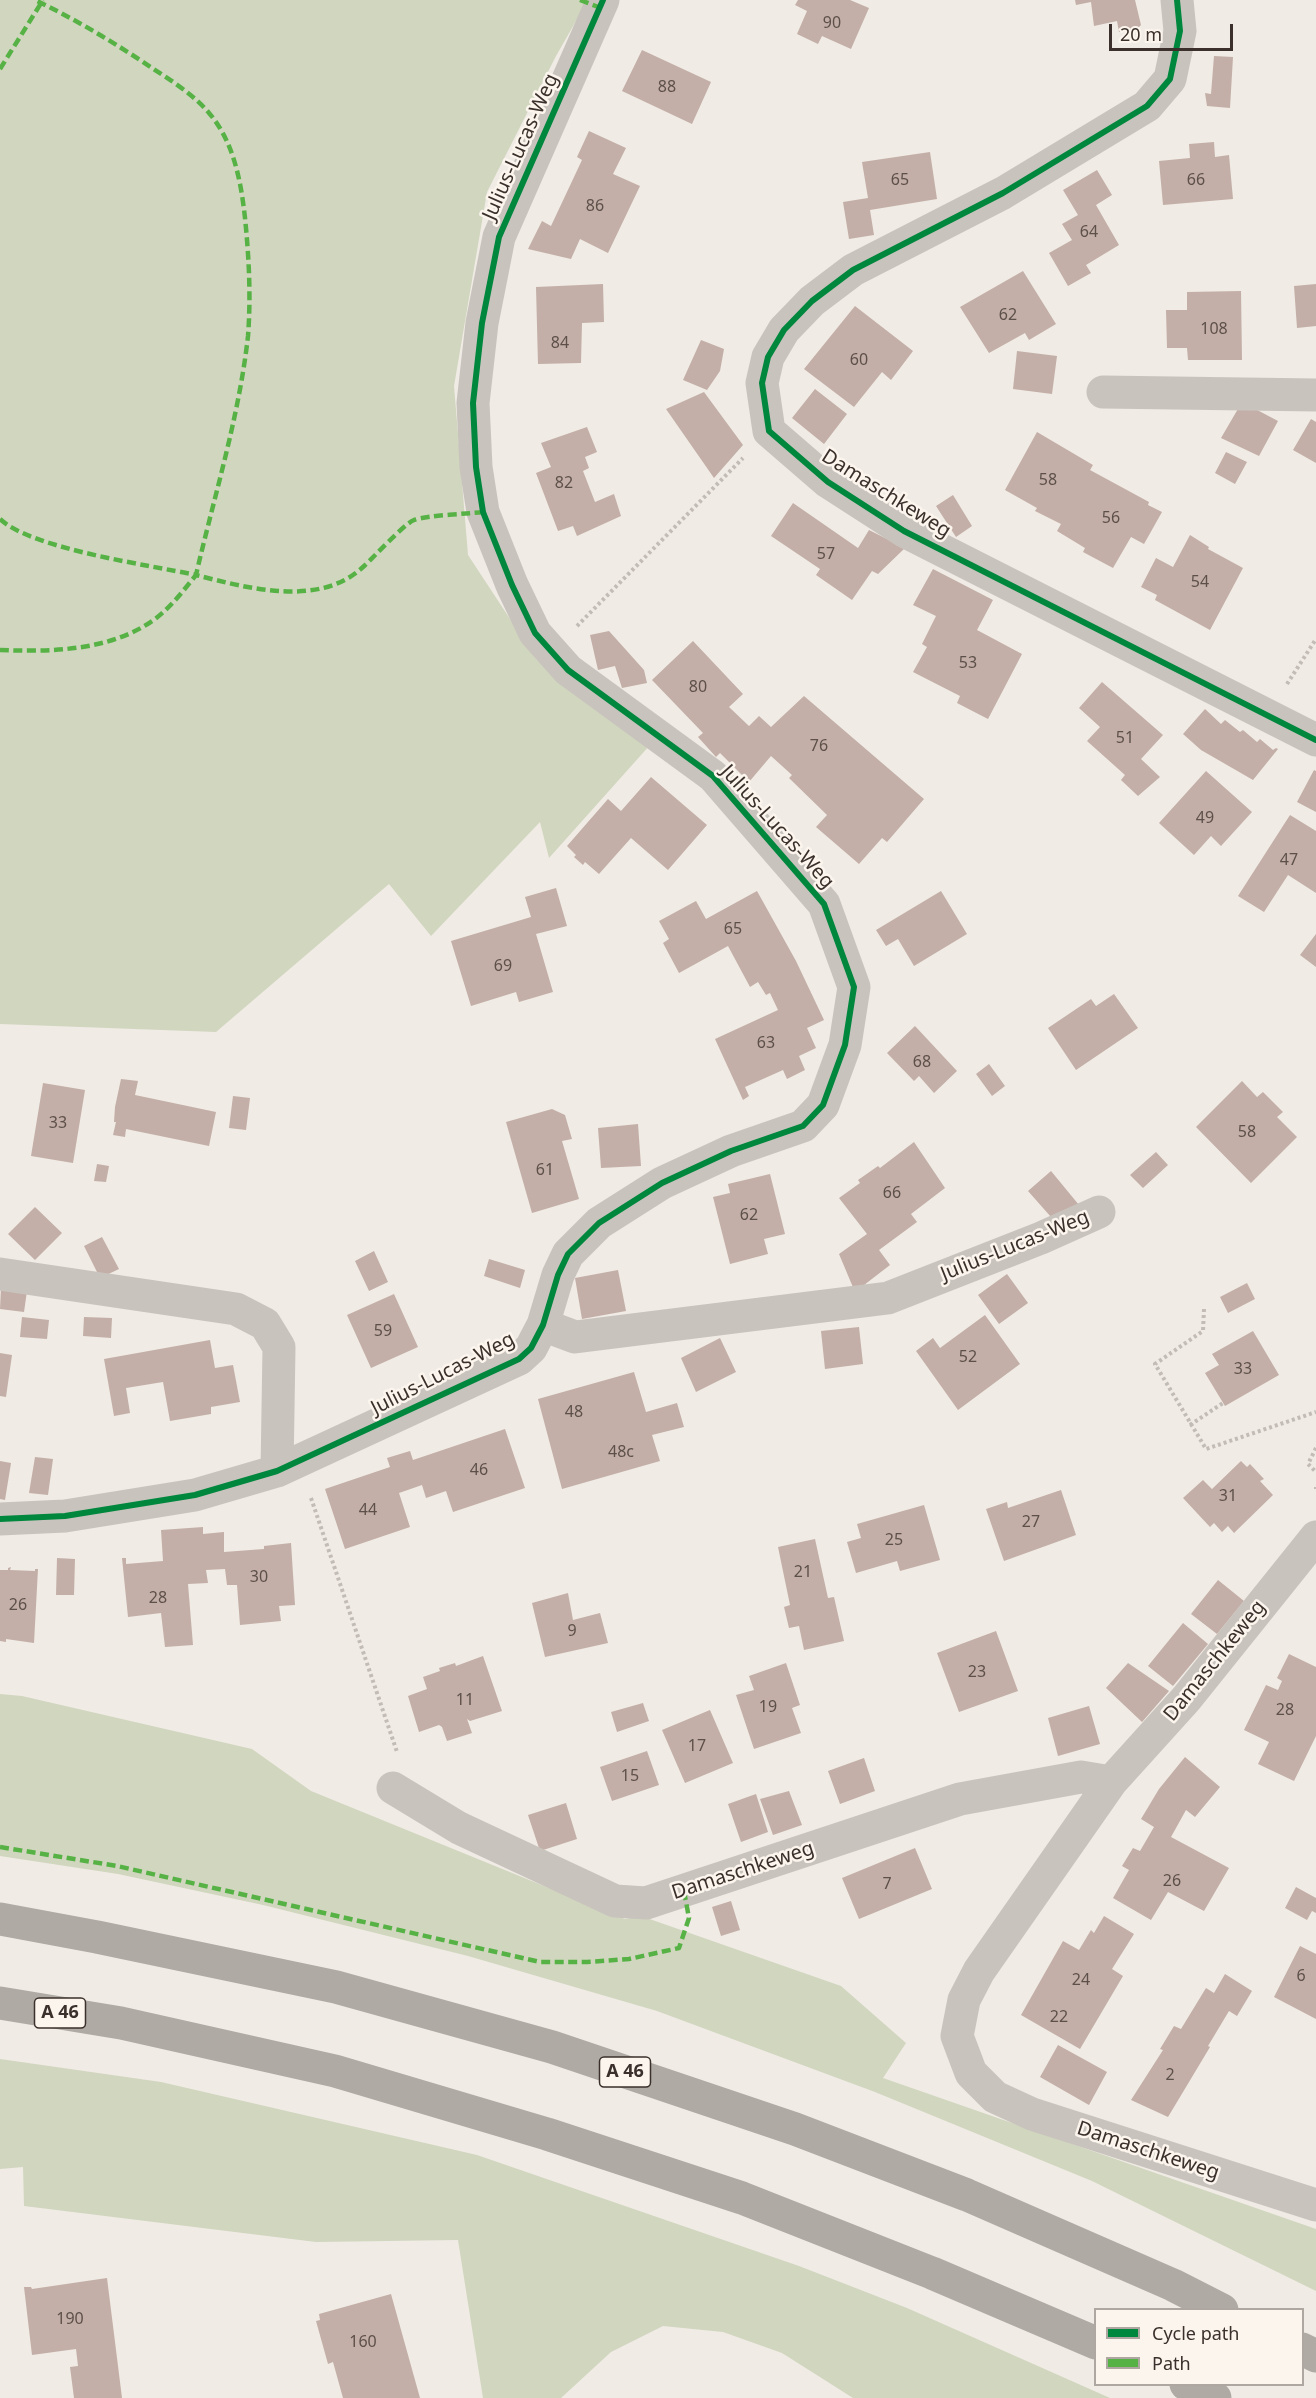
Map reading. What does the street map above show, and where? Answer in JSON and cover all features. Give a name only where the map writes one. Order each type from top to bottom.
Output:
[{"type":"highway","name":"A 46","points":[[0,1920],[98,1937],[336,1987],[552,2047],[795,2129],[967,2195],[1173,2285],[1218,2308]]},
{"type":"highway","name":"A 46","points":[[0,2003],[121,2023],[336,2071],[536,2130],[742,2198],[932,2273],[1094,2343]]},
{"type":"highway","points":[[1188,2386],[1215,2398]]},
{"type":"street","name":"Julius-Lucas-Weg","points":[[0,1519],[65,1516],[195,1495],[288,1467],[519,1359],[531,1348],[543,1325],[558,1275],[568,1254],[599,1223],[662,1183],[731,1151],[803,1126],[823,1105],[845,1045],[854,987],[824,904],[713,776],[568,670],[535,633],[512,585],[483,512],[476,467],[473,403],[482,323],[499,237],[603,0]]},
{"type":"street","points":[[769,431],[762,383],[768,357],[784,330],[812,301],[853,270],[1003,193],[1147,106],[1170,80],[1180,32],[1177,0]]},
{"type":"street","points":[[1103,392],[1316,395]]},
{"type":"street","name":"Damaschkeweg","points":[[769,431],[828,482],[904,531],[1316,740]]},
{"type":"street","name":"Julius-Lucas-Weg","points":[[543,1325],[575,1337],[888,1298],[1041,1238],[1099,1212]]},
{"type":"street","points":[[0,1274],[236,1309],[265,1324],[279,1347],[288,1467]]},
{"type":"street","name":"Damaschkeweg","points":[[1316,1537],[1186,1700],[1111,1782],[979,1971],[964,2000],[957,2036],[971,2073],[995,2097],[1032,2114],[1316,2205]]},
{"type":"street","name":"Damaschkeweg","points":[[393,1788],[459,1828],[615,1900],[646,1903],[960,1799],[1081,1777],[1111,1782]]},
{"type":"path","points":[[568,670],[574,629],[769,431]]},
{"type":"path","points":[[1290,679],[1316,639]]},
{"type":"path","points":[[1204,1309],[1203,1331],[1155,1364],[1206,1449],[1316,1412]]},
{"type":"path","points":[[1190,1425],[1223,1403]]},
{"type":"path","points":[[1316,1448],[1308,1464],[1316,1472]]},
{"type":"path","points":[[288,1467],[397,1750]]},
{"type":"green space","points":[[0,0],[588,0],[556,56],[487,192],[454,386],[468,555],[537,660],[650,745],[549,858],[540,822],[431,936],[389,884],[216,1032],[0,1024]]},
{"type":"green space","points":[[0,1694],[22,1696],[252,1749],[311,1791],[625,1919],[641,1916],[841,1986],[906,2043],[883,2078],[1316,2229],[1316,2291],[1092,2181],[875,2092],[657,2011],[468,1956],[263,1905],[118,1874],[0,1856]]},
{"type":"green space","points":[[0,2059],[161,2082],[477,2155],[799,2266],[907,2308],[1110,2398],[853,2398],[782,2353],[723,2332],[663,2326],[611,2352],[561,2398],[483,2398],[458,2240],[316,2242],[24,2206],[23,2167],[0,2169]]},
{"type":"building","points":[[798,0],[850,0],[869,8],[851,49],[822,36],[818,44],[797,34],[807,11],[795,5]]},
{"type":"building","points":[[1075,0],[1135,0],[1141,25],[1138,28],[1119,32],[1117,21],[1094,26],[1091,2],[1076,5]]},
{"type":"building","points":[[642,50],[711,82],[692,124],[622,91]]},
{"type":"building","points":[[1214,56],[1233,57],[1230,108],[1207,106],[1205,93],[1211,94]]},
{"type":"building","points":[[589,131],[626,148],[613,174],[640,186],[608,253],[580,239],[571,259],[528,249],[542,221],[551,226],[582,160],[577,157]]},
{"type":"building","points":[[1214,142],[1215,157],[1229,155],[1233,199],[1163,205],[1159,161],[1190,158],[1189,144]]},
{"type":"building","points":[[930,152],[937,199],[870,210],[874,235],[849,239],[843,202],[868,198],[862,162]]},
{"type":"building","points":[[1097,170],[1112,195],[1096,205],[1119,245],[1086,265],[1091,273],[1068,286],[1049,253],[1072,240],[1062,224],[1078,215],[1063,190]]},
{"type":"building","points":[[1023,271],[1056,324],[1029,340],[1025,333],[989,353],[960,307]]},
{"type":"building","points":[[603,284],[604,322],[582,323],[581,363],[538,364],[536,287]]},
{"type":"building","points":[[1316,284],[1316,326],[1297,328],[1294,286]]},
{"type":"building","points":[[1241,291],[1242,360],[1188,360],[1187,348],[1167,348],[1166,310],[1187,310],[1187,292]]},
{"type":"building","points":[[855,306],[913,351],[891,380],[882,372],[854,407],[804,369]]},
{"type":"building","points":[[701,340],[724,349],[720,371],[707,390],[683,380]]},
{"type":"building","points":[[1017,351],[1057,356],[1052,394],[1013,389]]},
{"type":"building","points":[[815,389],[847,414],[824,444],[792,418]]},
{"type":"building","points":[[704,392],[743,445],[714,478],[666,409]]},
{"type":"building","points":[[1242,402],[1278,421],[1259,456],[1221,438]]},
{"type":"building","points":[[1311,419],[1316,422],[1316,463],[1293,450]]},
{"type":"building","points":[[587,427],[597,452],[585,457],[589,468],[583,471],[595,502],[614,494],[621,516],[577,536],[573,526],[558,531],[536,473],[551,467],[541,443]]},
{"type":"building","points":[[1037,432],[1093,465],[1090,470],[1149,502],[1148,505],[1162,512],[1144,544],[1131,537],[1113,568],[1083,552],[1085,548],[1057,531],[1061,524],[1035,511],[1037,508],[1005,490]]},
{"type":"building","points":[[1226,452],[1247,462],[1235,484],[1215,473]]},
{"type":"building","points":[[953,495],[972,526],[956,537],[936,506]]},
{"type":"building","points":[[793,503],[858,548],[869,530],[905,548],[878,574],[872,571],[852,600],[816,575],[820,569],[771,536]]},
{"type":"building","points":[[1190,535],[1209,547],[1208,549],[1243,568],[1210,630],[1155,600],[1157,595],[1141,587],[1156,558],[1173,567]]},
{"type":"building","points":[[933,569],[993,600],[977,630],[1022,654],[988,719],[957,703],[960,696],[913,672],[927,647],[922,644],[936,616],[913,605]]},
{"type":"building","points":[[609,631],[644,670],[647,683],[622,688],[615,666],[598,670],[590,635]]},
{"type":"building","points":[[693,641],[743,694],[729,707],[749,726],[759,716],[771,727],[804,696],[924,799],[887,842],[882,838],[859,864],[816,827],[827,815],[789,778],[792,775],[771,756],[749,782],[720,753],[716,757],[698,737],[703,733],[652,680]]},
{"type":"building","points":[[1102,682],[1163,735],[1141,759],[1160,777],[1138,796],[1121,780],[1125,775],[1087,741],[1100,727],[1079,708]]},
{"type":"building","points":[[1205,709],[1221,724],[1225,720],[1240,732],[1243,730],[1257,742],[1260,739],[1273,750],[1278,749],[1253,780],[1201,750],[1183,734]]},
{"type":"building","points":[[1314,770],[1316,771],[1316,812],[1297,802]]},
{"type":"building","points":[[1206,771],[1252,812],[1221,846],[1211,836],[1194,855],[1159,823]]},
{"type":"building","points":[[651,777],[707,825],[668,870],[631,838],[599,874],[585,862],[583,865],[567,846],[608,799],[621,811]]},
{"type":"building","points":[[1290,815],[1316,831],[1316,893],[1288,875],[1264,912],[1238,896]]},
{"type":"building","points":[[556,888],[567,926],[536,934],[553,992],[519,1002],[516,992],[471,1006],[451,941],[531,917],[525,897]]},
{"type":"building","points":[[757,891],[796,961],[824,1020],[807,1028],[816,1048],[799,1056],[805,1070],[787,1079],[783,1070],[745,1087],[749,1096],[743,1100],[715,1039],[778,1010],[770,993],[766,995],[758,982],[750,987],[728,946],[679,973],[663,943],[669,939],[659,921],[696,901],[706,919]]},
{"type":"building","points":[[941,891],[967,934],[914,966],[898,939],[886,946],[876,930]]},
{"type":"building","points":[[1316,934],[1316,967],[1300,955]]},
{"type":"building","points":[[1114,994],[1138,1028],[1076,1070],[1048,1028],[1091,999],[1096,1006]]},
{"type":"building","points":[[915,1026],[957,1071],[934,1093],[919,1076],[914,1081],[887,1053]]},
{"type":"building","points":[[989,1064],[1005,1086],[992,1096],[976,1074]]},
{"type":"building","points":[[121,1079],[138,1081],[135,1095],[216,1112],[209,1146],[126,1129],[125,1137],[113,1135],[116,1122],[114,1122],[115,1107]]},
{"type":"building","points":[[1242,1081],[1257,1097],[1263,1092],[1283,1112],[1277,1117],[1297,1137],[1251,1183],[1196,1127]]},
{"type":"building","points":[[43,1083],[85,1090],[73,1163],[31,1156]]},
{"type":"building","points":[[233,1096],[250,1098],[246,1130],[229,1128]]},
{"type":"building","points":[[552,1109],[565,1115],[572,1139],[562,1141],[579,1199],[532,1213],[506,1122]]},
{"type":"building","points":[[638,1124],[641,1166],[601,1168],[598,1128]]},
{"type":"building","points":[[914,1142],[945,1188],[911,1214],[917,1222],[879,1250],[890,1265],[855,1292],[839,1254],[867,1234],[839,1198],[860,1183],[858,1180],[878,1166],[880,1168]]},
{"type":"building","points":[[1156,1152],[1168,1165],[1143,1188],[1130,1175]]},
{"type":"building","points":[[97,1164],[109,1166],[106,1182],[94,1181]]},
{"type":"building","points":[[1051,1171],[1079,1205],[1051,1217],[1028,1191]]},
{"type":"building","points":[[770,1174],[785,1234],[764,1239],[768,1254],[730,1264],[713,1197],[730,1193],[728,1184]]},
{"type":"building","points":[[35,1207],[62,1233],[35,1260],[8,1234]]},
{"type":"building","points":[[102,1237],[119,1269],[100,1278],[84,1246]]},
{"type":"building","points":[[374,1251],[388,1282],[369,1291],[355,1261]]},
{"type":"building","points":[[489,1259],[525,1270],[520,1288],[484,1276]]},
{"type":"building","points":[[618,1270],[626,1311],[582,1319],[575,1278]]},
{"type":"building","points":[[1007,1274],[1028,1303],[999,1324],[978,1295]]},
{"type":"building","points":[[1247,1283],[1255,1299],[1228,1313],[1220,1297]]},
{"type":"building","points":[[1,1288],[27,1291],[24,1312],[0,1309]]},
{"type":"building","points":[[394,1294],[418,1347],[371,1368],[347,1315]]},
{"type":"building","points":[[985,1315],[1020,1364],[958,1410],[916,1351],[933,1338],[940,1348]]},
{"type":"building","points":[[22,1317],[49,1320],[47,1339],[20,1337]]},
{"type":"building","points":[[84,1317],[112,1318],[111,1338],[83,1336]]},
{"type":"building","points":[[859,1327],[863,1364],[825,1369],[821,1331]]},
{"type":"building","points":[[1253,1331],[1279,1375],[1225,1406],[1205,1373],[1219,1365],[1212,1354]]},
{"type":"building","points":[[720,1338],[736,1372],[696,1392],[681,1358]]},
{"type":"building","points":[[210,1340],[215,1368],[233,1365],[240,1402],[211,1407],[211,1414],[170,1421],[163,1382],[126,1388],[130,1413],[114,1416],[104,1359]]},
{"type":"building","points":[[0,1353],[12,1355],[6,1397],[0,1396]]},
{"type":"building","points":[[634,1372],[646,1412],[677,1403],[684,1427],[652,1435],[660,1461],[562,1489],[538,1399]]},
{"type":"building","points":[[505,1429],[525,1488],[453,1512],[446,1491],[426,1498],[422,1485],[399,1493],[410,1527],[345,1549],[325,1489],[390,1467],[387,1458],[410,1451],[413,1460]]},
{"type":"building","points":[[35,1457],[53,1459],[48,1495],[29,1493]]},
{"type":"building","points":[[0,1461],[11,1463],[5,1500],[0,1499]]},
{"type":"building","points":[[1241,1461],[1247,1467],[1250,1464],[1264,1479],[1260,1481],[1273,1495],[1234,1533],[1228,1526],[1222,1532],[1214,1523],[1210,1527],[1183,1498],[1203,1480],[1212,1489]]},
{"type":"building","points":[[1061,1490],[1076,1535],[1004,1561],[986,1509],[1007,1502],[1008,1508]]},
{"type":"building","points":[[924,1505],[940,1560],[900,1571],[897,1561],[856,1573],[847,1542],[861,1538],[857,1524]]},
{"type":"building","points":[[203,1527],[203,1534],[224,1532],[224,1552],[264,1549],[264,1546],[291,1543],[295,1605],[279,1606],[281,1621],[240,1625],[237,1585],[227,1585],[225,1569],[206,1570],[208,1583],[188,1584],[193,1645],[165,1647],[161,1613],[128,1617],[122,1558],[126,1558],[126,1564],[163,1561],[161,1530]]},
{"type":"building","points":[[815,1539],[828,1598],[834,1597],[844,1641],[804,1650],[799,1626],[789,1628],[784,1607],[790,1605],[778,1547]]},
{"type":"building","points":[[57,1558],[75,1559],[74,1595],[56,1595]]},
{"type":"building","points":[[11,1567],[10,1570],[35,1571],[38,1569],[34,1643],[6,1639],[6,1642],[0,1641],[0,1570],[8,1570]]},
{"type":"building","points":[[1218,1580],[1244,1601],[1217,1634],[1191,1614]]},
{"type":"building","points":[[568,1593],[573,1620],[600,1613],[608,1643],[545,1657],[532,1603]]},
{"type":"building","points":[[1183,1623],[1208,1644],[1173,1686],[1148,1666]]},
{"type":"building","points":[[996,1631],[1018,1691],[959,1712],[937,1653]]},
{"type":"building","points":[[1289,1654],[1316,1667],[1316,1736],[1294,1781],[1258,1764],[1269,1742],[1244,1730],[1266,1685],[1278,1690],[1282,1681],[1277,1678]]},
{"type":"building","points":[[483,1656],[502,1711],[470,1721],[467,1719],[472,1733],[447,1741],[439,1725],[419,1732],[408,1696],[427,1689],[423,1677],[440,1671],[439,1668],[455,1663],[456,1666]]},
{"type":"building","points":[[786,1663],[800,1705],[792,1708],[801,1733],[754,1749],[736,1695],[754,1690],[749,1676]]},
{"type":"building","points":[[1128,1663],[1169,1691],[1142,1722],[1106,1688]]},
{"type":"building","points":[[643,1703],[649,1721],[617,1732],[611,1712]]},
{"type":"building","points":[[1089,1706],[1100,1744],[1058,1756],[1048,1718]]},
{"type":"building","points":[[710,1710],[733,1763],[685,1783],[662,1730]]},
{"type":"building","points":[[647,1751],[659,1785],[612,1801],[600,1767]]},
{"type":"building","points":[[1185,1757],[1220,1787],[1195,1817],[1186,1810],[1171,1837],[1229,1868],[1204,1911],[1168,1892],[1151,1920],[1113,1898],[1129,1870],[1122,1866],[1133,1848],[1140,1851],[1154,1827],[1141,1819],[1159,1789]]},
{"type":"building","points":[[864,1758],[875,1791],[840,1804],[828,1771]]},
{"type":"building","points":[[789,1791],[802,1825],[773,1835],[760,1799]]},
{"type":"building","points":[[756,1794],[768,1832],[741,1842],[728,1804]]},
{"type":"building","points":[[566,1803],[577,1839],[540,1851],[528,1815]]},
{"type":"building","points":[[915,1848],[932,1889],[859,1919],[842,1878]]},
{"type":"building","points":[[1296,1887],[1316,1898],[1316,1913],[1312,1911],[1307,1920],[1285,1908]]},
{"type":"building","points":[[731,1901],[740,1930],[721,1936],[712,1907]]},
{"type":"building","points":[[1104,1916],[1134,1934],[1112,1969],[1123,1976],[1080,2049],[1021,2015],[1063,1941],[1079,1950],[1091,1930],[1094,1933]]},
{"type":"building","points":[[1300,1946],[1316,1954],[1316,2019],[1274,1997]]},
{"type":"building","points":[[1225,1974],[1252,1991],[1237,2016],[1229,2011],[1168,2117],[1131,2100],[1163,2050],[1160,2049],[1174,2026],[1181,2029],[1206,1988],[1214,1993]]},
{"type":"building","points":[[1058,2045],[1107,2072],[1089,2105],[1040,2077]]},
{"type":"building","points":[[107,2278],[122,2398],[74,2398],[70,2367],[78,2366],[76,2349],[32,2355],[24,2287],[32,2289]]},
{"type":"building","points":[[391,2294],[420,2398],[343,2398],[333,2362],[328,2364],[316,2321],[320,2320],[319,2314]]},
{"type":"marked path","points":[[0,519],[16,530],[64,547],[196,575],[239,397],[248,336],[248,247],[243,204],[235,163],[218,124],[197,100],[167,78],[95,32],[35,0]]},
{"type":"marked path","points":[[0,69],[43,0]]},
{"type":"marked path","points":[[580,0],[601,8]]},
{"type":"marked path","points":[[0,650],[60,650],[120,638],[155,619],[177,599],[196,575],[260,589],[304,591],[326,587],[345,580],[363,567],[396,534],[414,520],[483,512]]},
{"type":"marked path","points":[[0,1847],[117,1866],[540,1962],[629,1959],[679,1948],[689,1918],[684,1891]]},
{"type":"cycle path","points":[[0,1519],[65,1516],[195,1495],[277,1471],[519,1359],[531,1348],[543,1325],[558,1275],[568,1254],[599,1223],[662,1183],[731,1151],[803,1126],[823,1105],[845,1045],[854,987],[824,904],[713,776],[568,670],[535,633],[512,585],[483,512],[476,467],[473,403],[482,323],[499,237],[603,0]]},
{"type":"cycle path","points":[[1177,0],[1180,31],[1170,79],[1147,106],[1003,193],[853,270],[812,301],[784,330],[768,357],[762,383],[769,431],[828,482],[904,531],[1316,740]]}]
